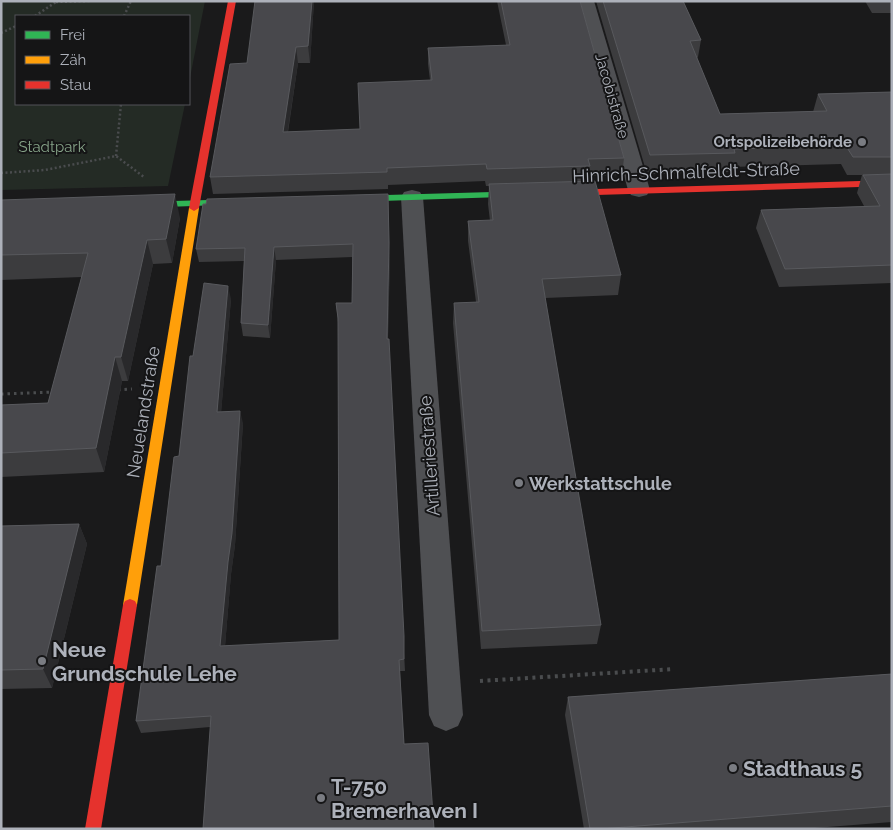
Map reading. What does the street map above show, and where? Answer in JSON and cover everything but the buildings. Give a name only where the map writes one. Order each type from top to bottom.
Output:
[{"type":"street","name":"Neuelandstraße","points":[[93,829],[195,204],[232,1]]},
{"type":"street","name":"Jacobistraße","points":[[585,1],[638,190]]},
{"type":"street","name":"Hinrich-Schmalfeldt-Straße","points":[[344,199],[892,183]]},
{"type":"street","name":"Artilleriestraße","points":[[412,197],[446,715]]},
{"type":"street","points":[[126,205],[256,202]]},
{"type":"path","points":[[36,15],[56,2],[92,1]]},
{"type":"path","points":[[124,15],[131,1]]},
{"type":"path","points":[[1,33],[15,26]]},
{"type":"path","points":[[1,172],[24,173],[116,156],[121,105]]},
{"type":"path","points":[[117,390],[165,388]]},
{"type":"path","points":[[1,394],[59,392]]},
{"type":"path","points":[[444,683],[674,669]]},
{"type":"green space","name":"Stadtpark","points":[[1,1],[205,1],[190,78],[190,15],[15,15],[15,105],[185,105],[168,186],[1,190]]},
{"type":"traffic: fast","points":[[351,199],[596,192]]},
{"type":"traffic: fast","points":[[139,205],[243,202]]},
{"type":"traffic: slow","points":[[130,605],[194,208]]},
{"type":"traffic: jam","points":[[194,208],[232,1]]},
{"type":"traffic: jam","points":[[596,192],[892,183]]},
{"type":"traffic: jam","points":[[93,829],[130,605]]},
{"type":"place","name":"Ortspolizeibehörde","points":[[862,142]]},
{"type":"place","name":"Werkstattschule","points":[[519,483]]},
{"type":"place","name":"Neue Grundschule Lehe","points":[[42,661]]},
{"type":"place","name":"Stadthaus 5","points":[[733,768]]},
{"type":"place","name":"T-750 Bremerhaven I","points":[[321,798]]}]
